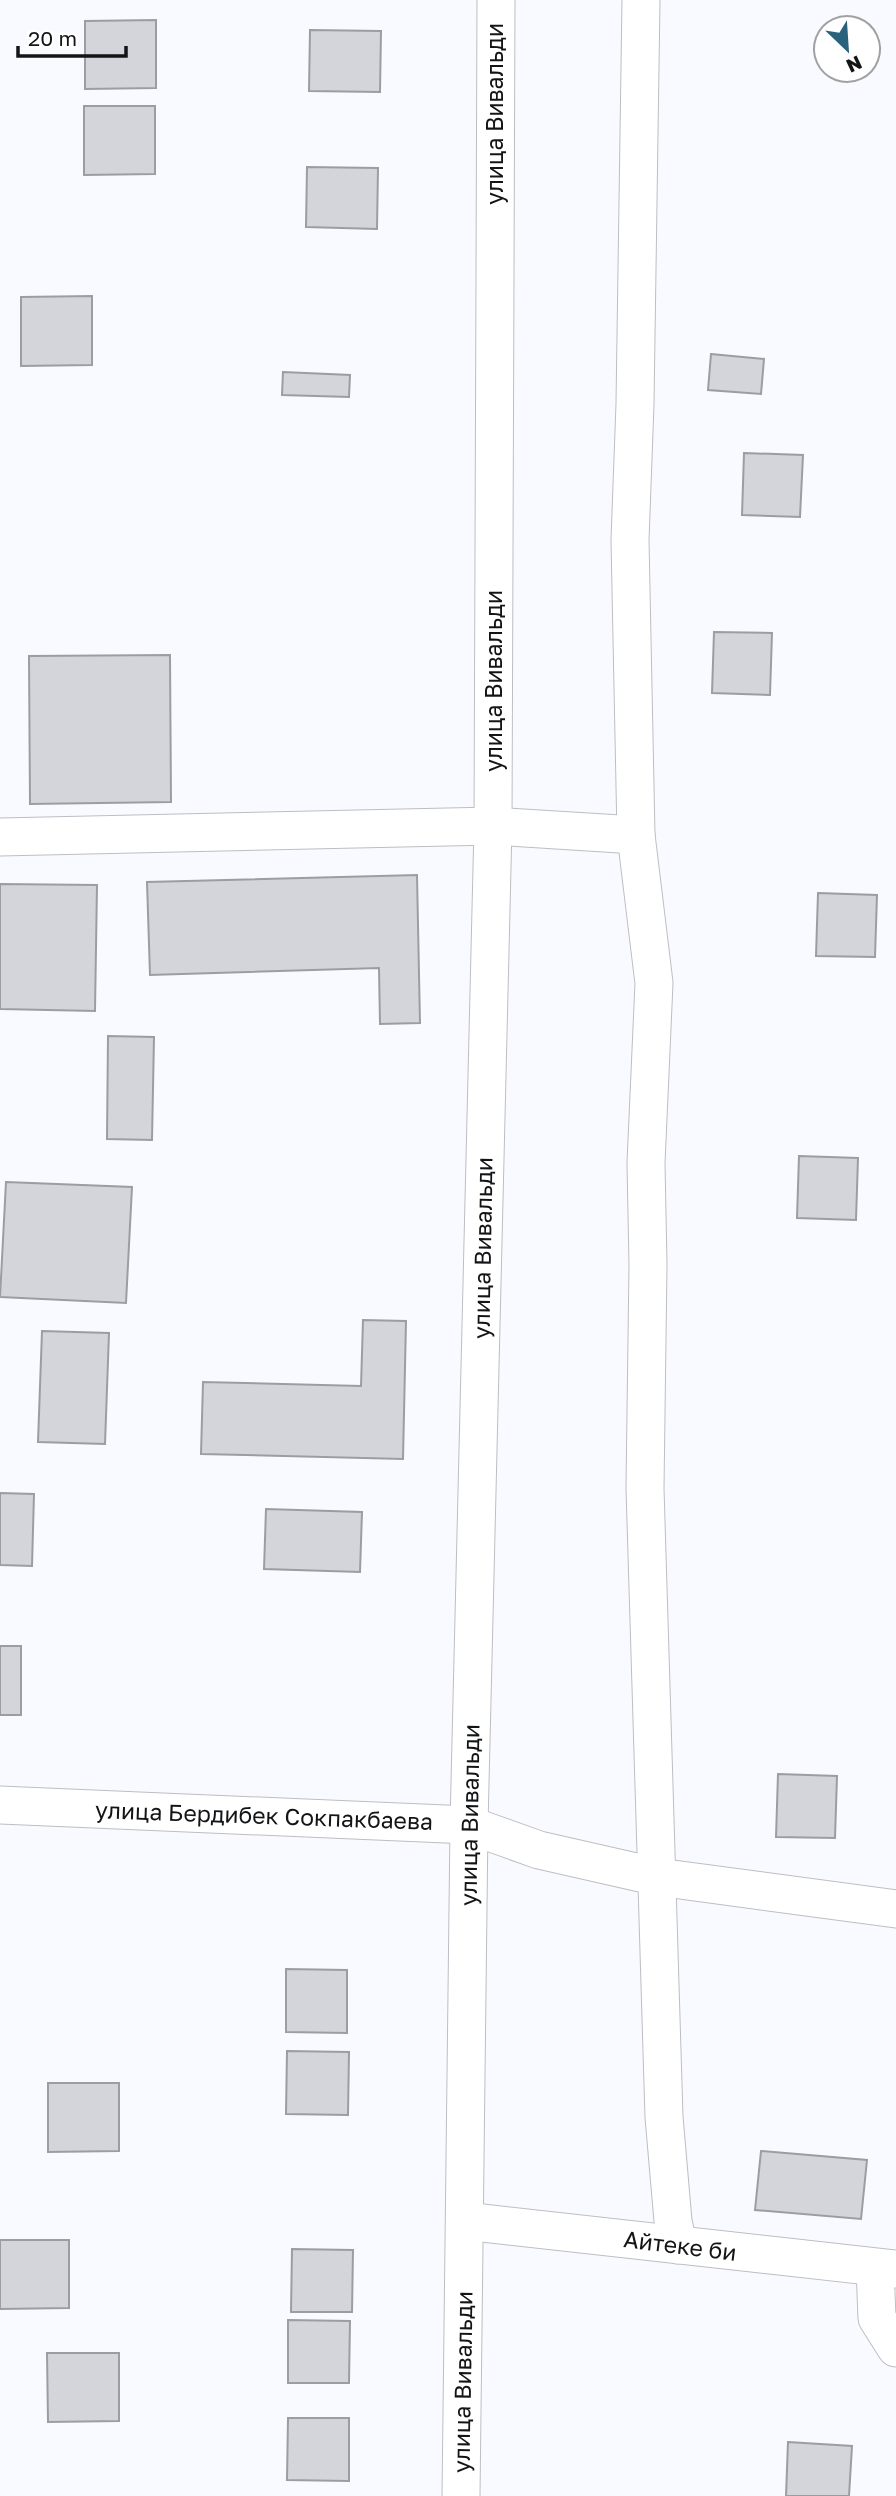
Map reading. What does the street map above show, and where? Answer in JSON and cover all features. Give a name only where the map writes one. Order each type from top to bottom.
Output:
[{"type":"street","name":"улица Вивальди","points":[[461,2496],[469,1825],[493,827],[496,0]]},
{"type":"street","points":[[641,0],[635,404],[629,540],[636,835],[654,983],[646,1163],[648,1265],[645,1488],[651,1739],[658,1877],[664,2117],[673,2221],[678,2245]]},
{"type":"street","points":[[0,837],[493,827],[636,835]]},
{"type":"street","name":"улица Бердибек Сокпакбаева","points":[[0,1805],[469,1825],[539,1850],[658,1877],[896,1909]]},
{"type":"street","name":"Айтеке би","points":[[465,2221],[885,2269]]},
{"type":"street","points":[[885,2269],[877,2318],[896,2348]]},
{"type":"building","points":[[156,20],[156,88],[85,89],[85,21]]},
{"type":"building","points":[[310,30],[381,31],[380,92],[309,91]]},
{"type":"building","points":[[84,106],[155,106],[155,174],[84,175]]},
{"type":"building","points":[[307,167],[378,168],[377,229],[306,227]]},
{"type":"building","points":[[92,296],[92,365],[21,366],[21,297]]},
{"type":"building","points":[[711,354],[764,359],[761,394],[708,390]]},
{"type":"building","points":[[283,372],[350,375],[349,397],[282,395]]},
{"type":"building","points":[[744,453],[803,455],[800,517],[742,515]]},
{"type":"building","points":[[714,632],[772,633],[770,695],[712,693]]},
{"type":"building","points":[[170,655],[171,802],[30,804],[29,656]]},
{"type":"building","points":[[417,875],[420,1023],[380,1024],[379,968],[150,975],[147,882]]},
{"type":"building","points":[[0,884],[97,885],[95,1011],[0,1009]]},
{"type":"building","points":[[818,893],[877,895],[875,957],[816,956]]},
{"type":"building","points":[[108,1036],[154,1037],[152,1140],[107,1139]]},
{"type":"building","points":[[799,1156],[858,1158],[856,1220],[797,1218]]},
{"type":"building","points":[[6,1182],[132,1187],[126,1303],[0,1297]]},
{"type":"building","points":[[363,1320],[406,1321],[403,1459],[201,1454],[203,1382],[361,1386]]},
{"type":"building","points":[[42,1331],[109,1333],[105,1444],[38,1442]]},
{"type":"building","points":[[0,1493],[34,1494],[32,1566],[0,1565]]},
{"type":"building","points":[[266,1509],[362,1512],[360,1572],[264,1569]]},
{"type":"building","points":[[0,1646],[21,1646],[21,1715],[0,1715]]},
{"type":"building","points":[[778,1774],[837,1776],[835,1838],[776,1837]]},
{"type":"building","points":[[286,1969],[347,1970],[347,2033],[286,2032]]},
{"type":"building","points":[[287,2051],[349,2052],[348,2115],[286,2114]]},
{"type":"building","points":[[48,2083],[119,2083],[119,2151],[48,2152]]},
{"type":"building","points":[[761,2151],[867,2160],[861,2219],[755,2210]]},
{"type":"building","points":[[0,2240],[69,2240],[69,2308],[0,2309]]},
{"type":"building","points":[[292,2249],[353,2250],[352,2312],[291,2312]]},
{"type":"building","points":[[288,2320],[350,2321],[349,2383],[288,2383]]},
{"type":"building","points":[[47,2353],[119,2353],[119,2421],[48,2422]]},
{"type":"building","points":[[288,2418],[349,2418],[349,2481],[287,2480]]},
{"type":"building","points":[[788,2442],[852,2446],[849,2496],[786,2496]]}]
